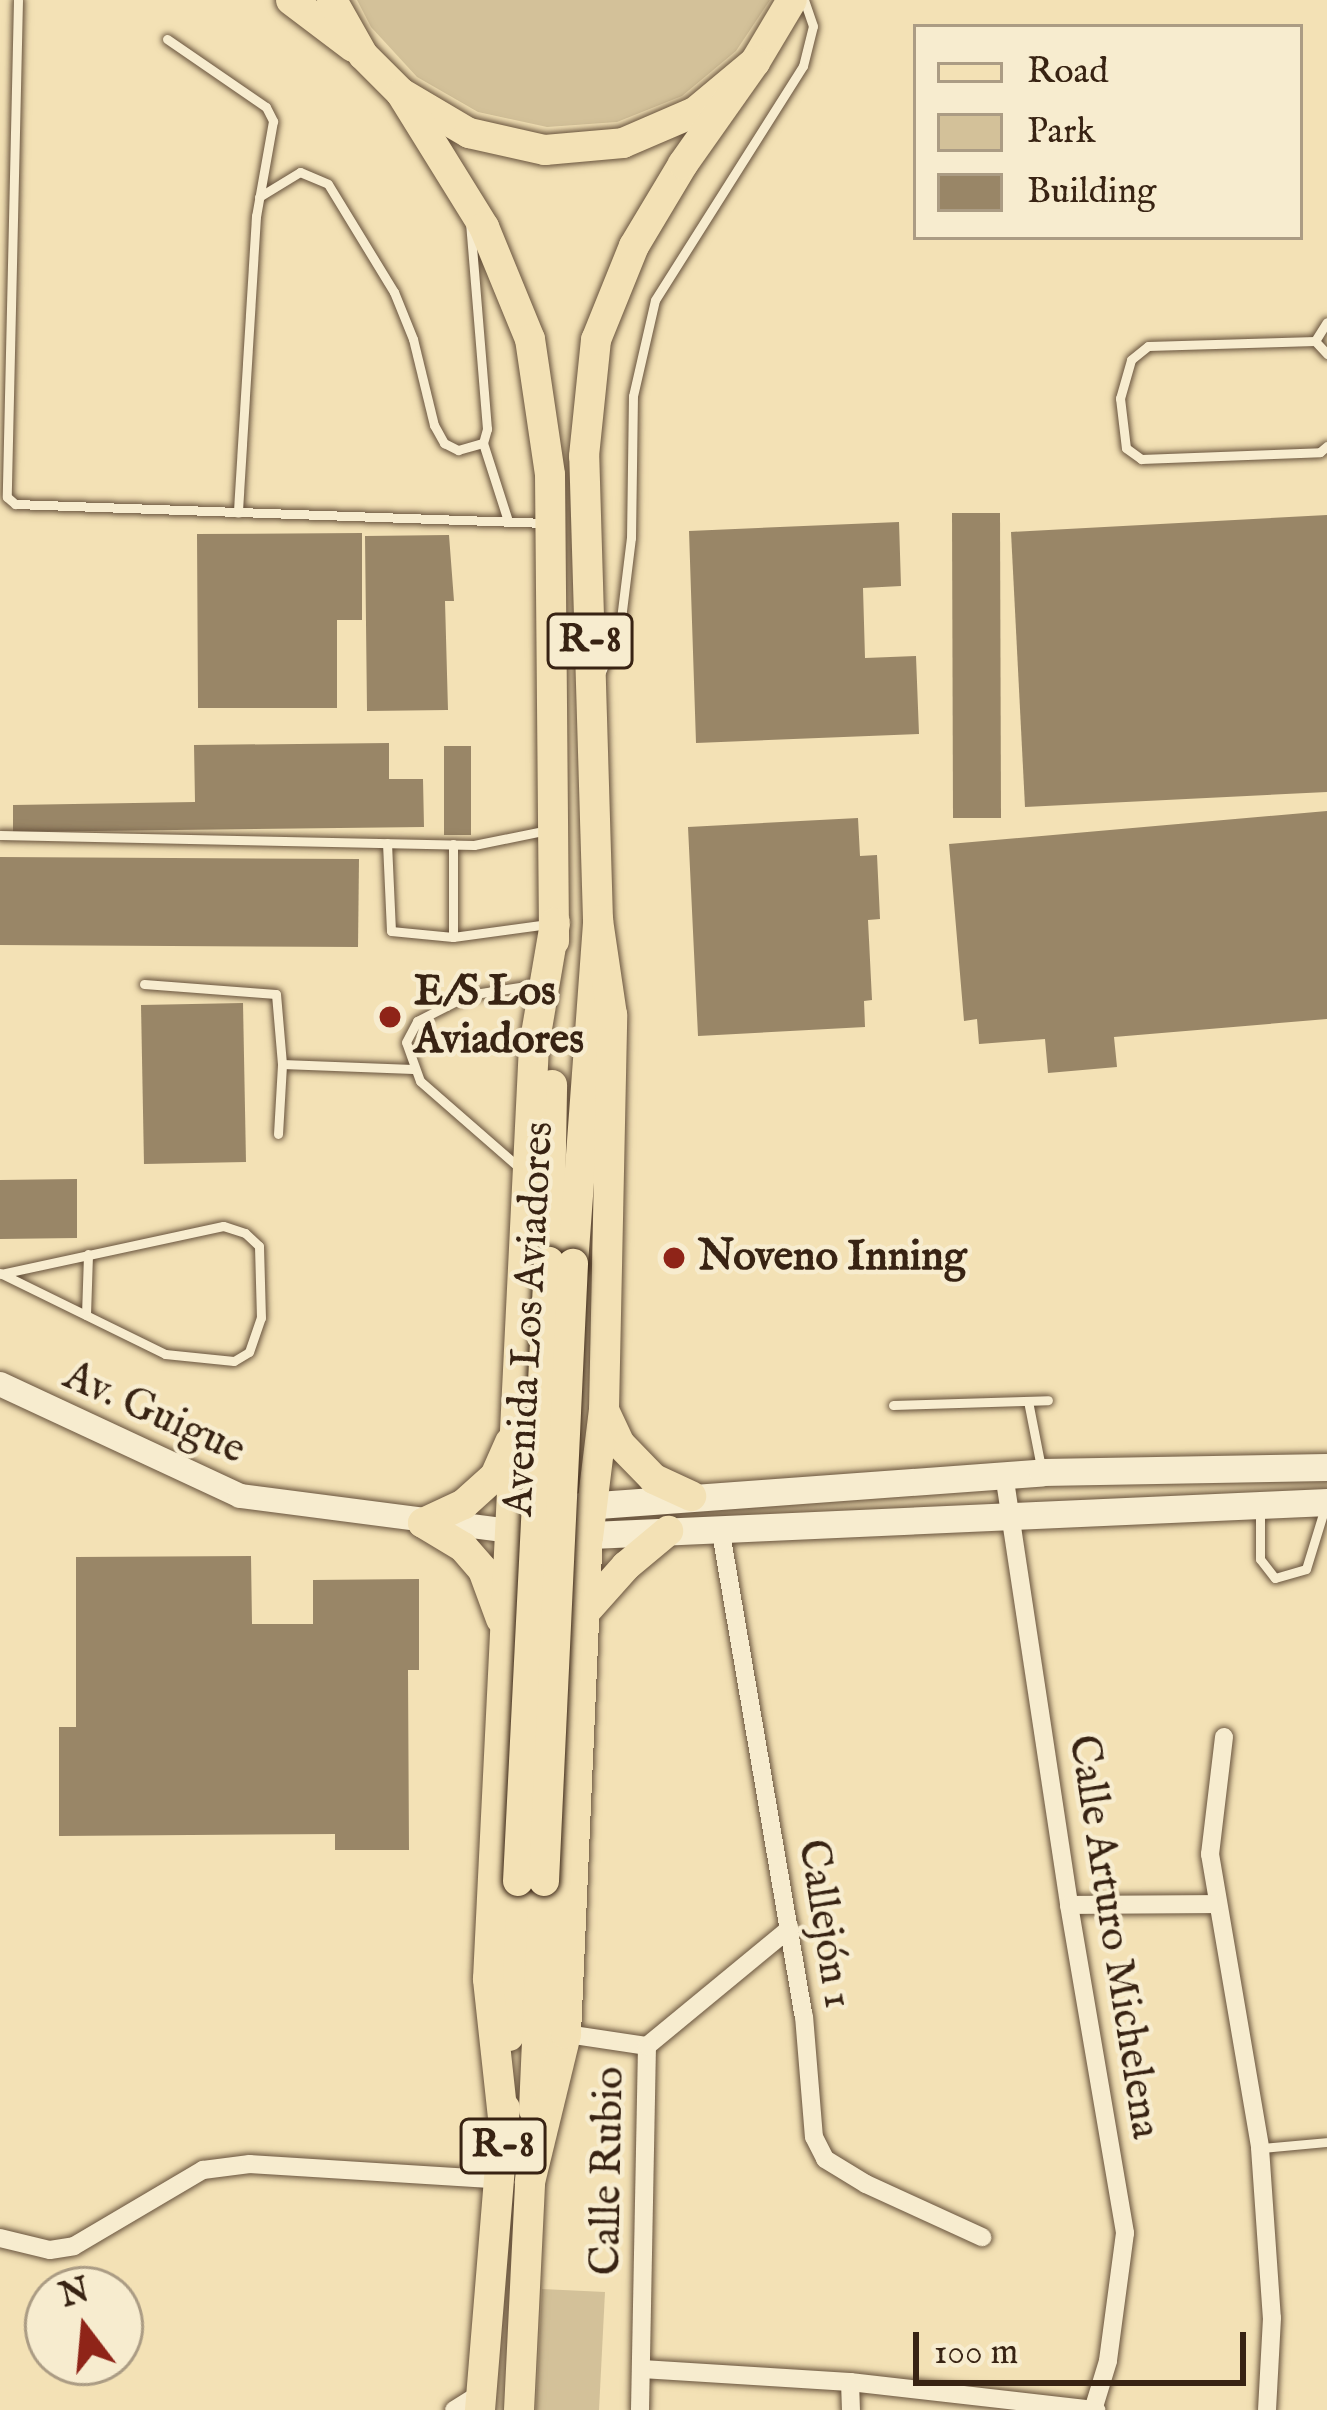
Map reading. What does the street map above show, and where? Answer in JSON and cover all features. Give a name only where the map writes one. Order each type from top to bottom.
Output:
[{"type":"main road","name":"R-8","points":[[291,0],[363,55],[401,93],[469,133],[545,150],[623,143],[695,112],[755,62],[792,0]]},
{"type":"main road","name":"R-8","points":[[332,0],[363,55]]},
{"type":"main road","name":"Avenida Los Aviadores","points":[[519,2410],[516,2181],[504,2127],[531,1881],[561,1263],[598,920],[584,457],[596,340],[634,246],[683,164],[755,62]]},
{"type":"main road","name":"Avenida Los Aviadores","points":[[401,93],[468,201],[530,339],[550,476],[561,1263]]},
{"type":"main road","name":"R-8","points":[[590,1522],[604,1410],[612,1015],[598,920]]},
{"type":"main road","points":[[555,923],[534,1046],[513,1520],[668,1531],[1327,1502]]},
{"type":"main road","points":[[604,1410],[620,1444],[654,1479],[691,1496]]},
{"type":"main road","points":[[423,1523],[464,1504],[495,1476],[507,1456],[517,1413]]},
{"type":"main road","points":[[590,1522],[691,1496],[1042,1472],[1327,1467]]},
{"type":"main road","name":"R-8","points":[[504,2127],[488,1979],[513,1520]]},
{"type":"main road","points":[[551,2033],[590,1522]]},
{"type":"main road","points":[[423,1523],[463,1547],[483,1570],[507,1636]]},
{"type":"main road","points":[[585,1612],[626,1566],[668,1531]]},
{"type":"main road","name":"Avenida Los Aviadores","points":[[472,2404],[551,2033],[531,1881]]},
{"type":"street","name":"Av. Guigue","points":[[0,1384],[240,1496],[423,1523],[513,1520]]},
{"type":"street","name":"Calle Arturo Michelena","points":[[1004,1474],[1069,1905],[1125,2233],[1108,2361],[1094,2410]]},
{"type":"street","name":"Callejón 1","points":[[720,1526],[790,1928],[814,2137],[826,2159],[921,2213],[982,2236]]},
{"type":"street","points":[[1224,1737],[1210,1854],[1260,2148],[1272,2318],[1267,2410]]},
{"type":"street","points":[[1069,1905],[1216,1904]]},
{"type":"street","name":"Calle Rubio","points":[[640,2410],[647,2046],[790,1928]]},
{"type":"street","points":[[551,2033],[647,2046]]},
{"type":"street","points":[[0,2238],[50,2250],[74,2246],[202,2170],[250,2164],[516,2181]]},
{"type":"street","points":[[642,2369],[850,2382],[1094,2410]]},
{"type":"street","points":[[850,2382],[851,2410]]},
{"type":"lane","points":[[18,0],[7,497],[14,504],[550,523]]},
{"type":"lane","points":[[591,694],[620,627],[631,538],[633,396],[655,300],[803,66],[813,26],[804,0]]},
{"type":"lane","points":[[167,39],[266,107],[272,136],[259,197],[238,512]]},
{"type":"lane","points":[[259,197],[300,172],[328,184],[394,292],[444,443],[458,450],[483,442]]},
{"type":"lane","points":[[468,201],[487,429],[483,442],[508,521]]},
{"type":"lane","points":[[1315,340],[1327,322]]},
{"type":"lane","points":[[1315,340],[1327,355]]},
{"type":"lane","points":[[1315,340],[1148,346],[1131,360],[1120,398],[1126,448],[1141,459],[1320,452],[1327,446]]},
{"type":"lane","points":[[0,835],[452,844],[554,829]]},
{"type":"lane","points":[[387,843],[391,931],[452,937],[555,923]]},
{"type":"lane","points":[[452,844],[452,937]]},
{"type":"lane","points":[[528,1175],[412,1069],[406,1042],[417,1021],[468,995],[544,983]]},
{"type":"lane","points":[[144,984],[276,994],[282,1064],[278,1134]]},
{"type":"lane","points":[[282,1064],[412,1069]]},
{"type":"lane","points":[[223,1226],[244,1233],[259,1246],[261,1318],[249,1352],[215,1363],[165,1354],[1,1274],[223,1226]]},
{"type":"lane","points":[[86,1316],[88,1254]]},
{"type":"lane","points":[[893,1405],[1048,1400]]},
{"type":"lane","points":[[1028,1401],[1042,1472]]},
{"type":"lane","points":[[1260,1504],[1260,1559],[1275,1578],[1306,1569],[1327,1502]]},
{"type":"lane","points":[[1260,2148],[1327,2142]]},
{"type":"green space","points":[[357,0],[770,0],[736,51],[682,96],[617,122],[547,127],[478,112],[417,77],[371,27]]},
{"type":"green space","points":[[542,2289],[605,2292],[599,2410],[536,2410]]},
{"type":"building","points":[[952,513],[1000,513],[1001,818],[953,818]]},
{"type":"building","points":[[1327,515],[1327,792],[1025,807],[1011,532]]},
{"type":"building","points":[[899,522],[901,586],[863,588],[865,658],[916,656],[919,734],[696,743],[689,531]]},
{"type":"building","points":[[362,533],[362,620],[337,620],[337,708],[198,708],[197,534]]},
{"type":"building","points":[[449,535],[454,601],[445,601],[448,710],[367,711],[365,536]]},
{"type":"building","points":[[389,743],[389,779],[423,779],[424,827],[13,832],[13,805],[195,802],[194,745]]},
{"type":"building","points":[[444,746],[471,746],[471,835],[444,835]]},
{"type":"building","points":[[1327,811],[1327,1019],[1114,1037],[1117,1067],[1048,1073],[1045,1039],[979,1044],[977,1019],[964,1021],[949,844]]},
{"type":"building","points":[[858,818],[860,856],[877,855],[880,919],[868,920],[872,1000],[864,1001],[865,1027],[698,1036],[688,827]]},
{"type":"building","points":[[0,857],[359,859],[358,947],[0,945]]},
{"type":"building","points":[[243,1003],[246,1162],[144,1164],[141,1005]]},
{"type":"building","points":[[77,1179],[77,1238],[0,1239],[0,1180]]},
{"type":"building","points":[[251,1556],[252,1624],[313,1624],[313,1580],[419,1579],[419,1670],[408,1670],[409,1850],[335,1850],[335,1834],[59,1836],[59,1727],[76,1727],[76,1557]]},
{"type":"place","name":"E/S Los Aviadores","points":[[390,1017]]},
{"type":"place","name":"Noveno Inning","points":[[674,1258]]}]
